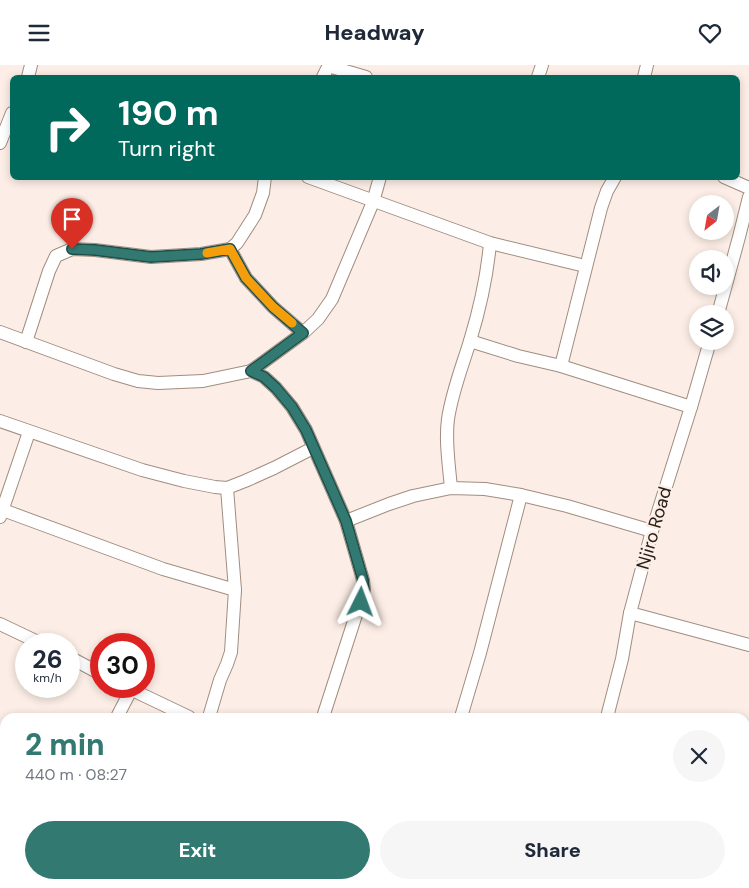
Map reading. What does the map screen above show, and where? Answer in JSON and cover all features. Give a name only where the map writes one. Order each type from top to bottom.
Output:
[{"type":"street","points":[[330,65],[335,69],[358,75]]},
{"type":"street","points":[[0,143],[10,118]]},
{"type":"street","points":[[26,342],[49,271],[56,256],[72,249],[151,257],[201,254],[230,249],[237,243],[255,215],[263,193],[265,180]]},
{"type":"street","points":[[316,180],[490,243],[585,266]]},
{"type":"street","points":[[0,332],[138,381],[158,383],[203,381],[251,371],[303,333],[318,319],[332,299],[373,202],[379,180]]},
{"type":"street","points":[[560,367],[601,208],[614,180]]},
{"type":"street","points":[[731,180],[749,188]]},
{"type":"street","points":[[721,305],[744,238],[749,197]]},
{"type":"street","points":[[451,488],[448,419],[452,398],[481,303],[488,271],[490,243]]},
{"type":"street","points":[[230,249],[246,278],[273,307],[303,333]]},
{"type":"street","points":[[470,341],[691,407]]},
{"type":"street","name":"Njiro Road","points":[[607,713],[622,659],[630,613],[652,531],[707,350]]},
{"type":"street","points":[[251,371],[264,377],[276,388],[292,407],[306,430],[346,521],[363,580],[364,590],[324,713]]},
{"type":"street","points":[[0,421],[142,470],[215,487],[227,488],[274,469],[313,449]]},
{"type":"street","points":[[29,432],[2,513],[163,569],[235,590]]},
{"type":"street","points":[[210,713],[230,652],[235,590],[227,488]]},
{"type":"street","points":[[346,521],[413,496],[451,488],[485,489],[567,506],[652,531]]},
{"type":"street","points":[[461,713],[480,653],[521,495]]},
{"type":"street","points":[[630,613],[749,645]]},
{"type":"street","points":[[0,624],[19,633]]},
{"type":"street","points":[[119,713],[124,698]]},
{"type":"street","points":[[149,698],[181,713]]},
{"type":"slow traffic","points":[[207,253],[230,249],[246,278],[273,307],[292,323]]},
{"type":"route","points":[[72,249],[151,257],[201,254],[230,249],[246,278],[273,307],[303,333],[251,371],[264,377],[276,388],[292,407],[306,430],[346,521],[363,580],[364,590],[361,602]]}]
